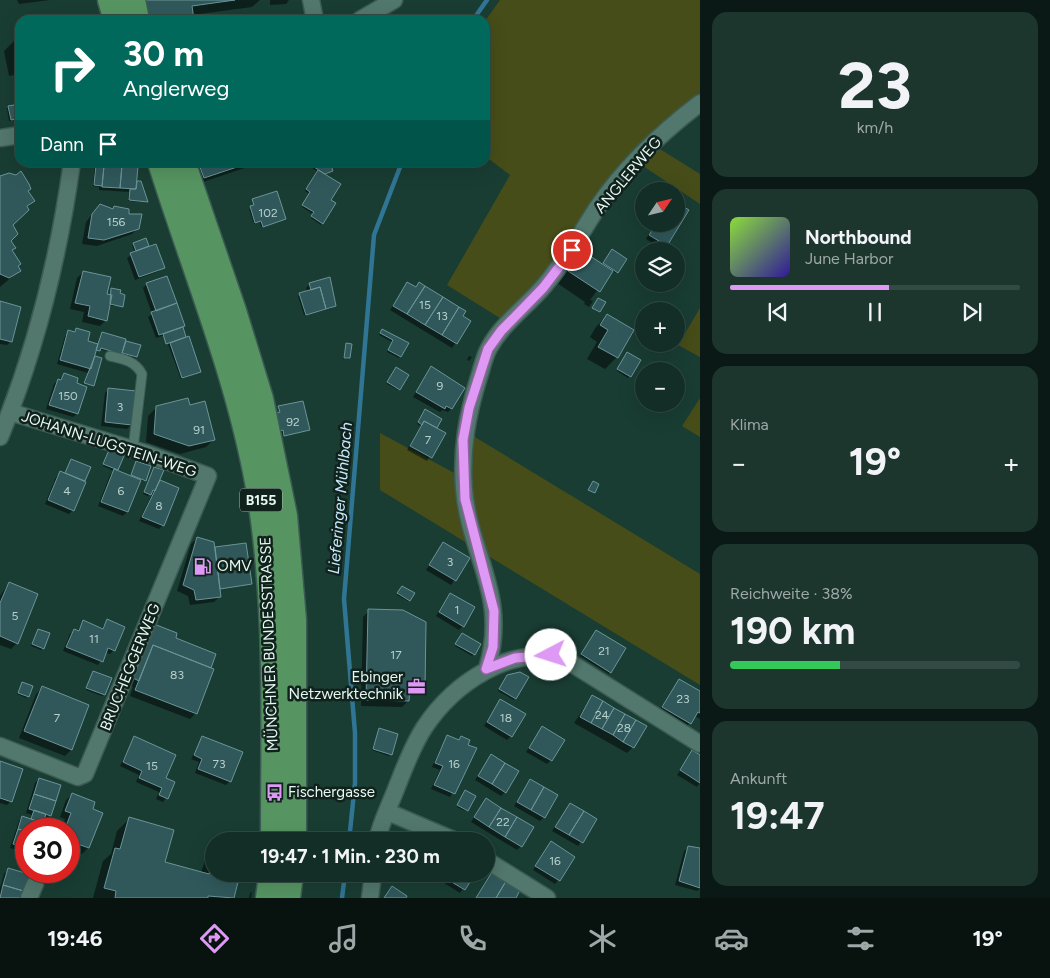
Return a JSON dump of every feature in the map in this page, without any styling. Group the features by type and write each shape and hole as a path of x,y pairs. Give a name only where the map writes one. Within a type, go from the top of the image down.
{"main road":[{"path":"111,0 116,15"},
{"path":"132,0 135,15"},
{"name":"MÜNCHNER BUNDESSTRASSE","path":"163,167 235,386 258,486 268,552 271,614 274,832"},
{"name":"MÜNCHNER BUNDESSTRASSE","path":"184,167 255,382 275,463 284,516 293,620 293,832"},
{"path":"269,898 271,882"},
{"path":"287,898 289,882"}],"street":[{"path":"311,0 314,15"},
{"path":"368,15 394,0"},
{"name":"ANGLERWEG","path":"486,669 493,647 494,611 465,499 463,440 469,408 488,349 501,331 543,288 566,258 598,207 630,168 669,127 700,103"},
{"path":"0,138 15,136"},
{"path":"0,437 33,342 52,269 71,167"},
{"name":"JOHANN-LUGSTEIN-WEG","path":"10,412 133,450 208,476"},
{"name":"BRUCHEGGERWEG","path":"0,746 78,777 85,774 208,476"},
{"path":"380,832 408,760 422,730 444,704 486,669 515,658 551,655 566,660 700,744"},
{"path":"388,812 435,832"},
{"path":"495,866 548,898"},
{"path":"370,898 372,882"}],"lane":[{"path":"110,356 130,361 142,374 133,450"}],"green space":[{"path":"500,0 700,0 700,98 647,141 700,174 700,204 685,194 685,182 667,182 640,164 532,293 503,320 447,285 510,175 490,160 490,15"},
{"path":"700,308 700,357 685,349 685,333"},
{"path":"700,398 700,437 682,426"},
{"path":"380,433 458,475 470,434 700,574 700,685 380,490"}],"building":[{"path":"136,0 235,0 192,6 193,15 138,15"},
{"path":"15,105 15,119 11,120 8,106"},
{"path":"96,167 104,167 102,186 94,185"},
{"path":"104,167 122,167 120,188 102,187"},
{"path":"122,167 138,167 136,189 120,188"},
{"path":"200,167 237,167 204,178"},
{"path":"314,167 332,167 333,171 325,174"},
{"path":"318,170 341,184 331,200 336,203 323,224 311,216 314,212 302,205 310,192 306,189"},
{"path":"21,171 31,189 28,191 35,201 27,206 29,210 13,225 18,234 11,241 16,248 12,250 21,264 18,266 21,271 9,278 0,274 0,176 9,173 16,175"},
{"path":"137,181 141,181 148,202 129,200 130,189 136,189"},
{"path":"277,191 286,219 263,227 261,221 255,223 250,206 254,205 252,199"},
{"path":"100,204 113,209 114,206 129,209 129,214 142,214 139,229 104,240 88,238 92,214"},
{"path":"685,208 689,210 685,217"},
{"path":"651,232 676,232 669,242 660,242 649,235"},
{"path":"146,238 149,246 136,251 133,243"},
{"path":"156,244 165,268 139,277 130,253"},
{"path":"612,249 627,259 618,273 603,263"},
{"path":"581,250 613,271 600,292 568,271"},
{"path":"83,271 111,277 107,294 112,295 107,321 88,316 90,306 75,303"},
{"path":"167,276 177,303 156,311 146,283"},
{"path":"330,277 336,306 326,309 320,287 311,290 309,283"},
{"path":"407,282 416,287 419,282 425,286 407,314 393,306"},
{"path":"425,286 443,297 425,325 407,314"},
{"path":"320,287 326,309 306,315 299,293"},
{"path":"111,288 121,290 120,293 125,295 123,307 110,304"},
{"path":"443,297 459,307 442,335 425,325"},
{"path":"598,298 606,302 600,312 592,308"},
{"path":"0,301 21,307 12,342 0,339"},
{"path":"177,303 185,326 159,335 151,312"},
{"path":"459,307 466,311 463,316 471,321 457,344 442,335"},
{"path":"607,314 634,330 618,358 598,347 608,330 600,325"},
{"path":"183,327 186,337 166,344 163,334"},
{"path":"76,328 90,332 88,341 98,344 91,369 60,360 68,330 75,332"},
{"path":"382,329 409,343 401,357 388,350 393,340 380,333"},
{"path":"102,332 126,339 121,357 113,355 114,352 101,348 100,351 96,350"},
{"path":"189,336 201,372 182,378 170,343"},
{"path":"126,341 141,345 137,357 122,353"},
{"path":"346,343 352,344 350,358 344,358"},
{"path":"627,352 641,360 640,362 635,362 635,370 631,377 617,369"},
{"path":"95,356 102,358 94,386 84,383"},
{"path":"431,366 465,388 452,409 446,406 445,409 416,392"},
{"path":"396,367 409,375 400,390 387,382"},
{"path":"64,373 78,378 77,383 87,387 78,414 49,405 58,379 61,380"},
{"path":"108,388 136,391 132,425 105,422"},
{"path":"188,398 190,405 205,401 215,440 189,446 154,434 156,406"},
{"path":"303,401 310,430 284,436 283,430 280,431 276,413 280,412 278,406"},
{"path":"425,409 442,419 437,428 424,421 422,425 418,422"},
{"path":"424,421 446,433 432,458 410,446"},
{"path":"109,450 124,456 118,470 103,464"},
{"path":"71,459 91,467 85,481 65,473"},
{"path":"136,461 151,466 146,481 131,475"},
{"path":"154,467 164,470 155,491 153,490 151,495 144,492"},
{"path":"114,469 141,480 128,512 101,502"},
{"path":"60,471 86,482 74,511 48,500"},
{"path":"160,480 179,488 164,526 142,517"},
{"path":"593,481 599,484 595,493 588,490"},
{"name":"OMV","path":"197,537 214,542 221,597 196,600 194,590 183,585"},
{"path":"443,542 470,558 456,581 429,565"},
{"path":"246,543 252,584 220,589 215,547"},
{"path":"9,582 38,594 18,644 0,636 0,603"},
{"path":"402,586 415,593 410,601 397,593"},
{"path":"450,593 475,607 464,627 439,612"},
{"path":"368,609 403,610 426,622 425,689 410,688 409,701 366,700"},
{"path":"107,619 125,627 115,651 108,648 103,662 66,647 74,629 79,631 83,620 103,629"},
{"path":"154,624 177,633 176,638 216,654 211,668 153,645 139,681 133,678"},
{"path":"38,629 50,633 44,649 32,644"},
{"path":"596,630 626,648 611,673 581,654"},
{"path":"462,633 481,644 475,655 455,644"},
{"path":"153,645 214,669 197,714 135,690"},
{"path":"93,671 112,678 105,695 86,688"},
{"path":"520,672 529,677 516,699 499,689 507,675"},
{"path":"679,679 700,691 700,713 698,712 691,724 662,707"},
{"path":"22,682 33,686 29,697 18,693"},
{"path":"42,686 89,705 72,750 24,731"},
{"path":"592,695 603,701 591,723 580,717"},
{"path":"500,699 526,714 512,737 487,722"},
{"path":"603,701 614,708 602,729 591,723"},
{"path":"614,708 625,714 613,735 602,729"},
{"path":"625,714 636,720 623,742 613,735"},
{"path":"636,720 647,726 634,748 623,742"},
{"path":"542,726 565,740 552,761 529,748"},
{"path":"379,728 398,734 392,755 373,749"},
{"path":"447,735 459,740 461,736 470,740 468,745 477,748 455,794 434,785 443,766 435,763"},
{"path":"134,736 176,755 166,778 175,782 168,799 159,795 162,788 139,778 142,771 123,762"},
{"path":"202,736 243,752 231,782 198,769 202,759 194,755"},
{"path":"692,750 700,755 700,783 680,770"},
{"path":"491,754 505,763 492,784 478,776"},
{"path":"0,761 23,769 12,802 0,798"},
{"path":"505,763 519,771 506,793 492,784"},
{"path":"39,778 61,785 56,801 34,794"},
{"path":"530,779 544,787 531,810 517,802"},
{"path":"544,787 558,795 545,818 531,810"},
{"path":"465,790 476,796 468,811 457,805"},
{"path":"72,793 95,802 93,809 103,813 89,848 80,845 80,818 69,818 71,813 65,811"},
{"path":"34,794 56,801 51,816 29,809"},
{"path":"486,798 501,808 489,827 474,817"},
{"path":"570,803 584,811 569,835 555,827"},
{"path":"501,808 517,817 505,837 489,827"},
{"path":"34,810 46,814 45,818 31,818"},
{"path":"584,811 597,819 583,843 569,835"},
{"path":"129,817 174,830 165,862 205,873 205,882 238,882 234,898 208,896 208,898 115,898 116,891 104,888 115,848 120,849"},
{"path":"517,817 534,827 522,847 505,837"},
{"path":"551,841 575,857 560,881 535,866"},
{"path":"688,846 700,848 700,888 679,881"},
{"path":"8,868 15,870 15,883 30,883 27,892 3,885"},
{"path":"495,874 506,881 496,898 476,898 486,882 495,882"},
{"path":"506,881 520,890 516,898 496,898"},
{"path":"452,882 470,882 465,890"},
{"path":"3,885 27,892 25,898 0,898"},
{"path":"392,886 407,896 406,898 384,898"}],"waterway":[{"name":"Lieferinger Mühlbach","path":"476,15 487,0"},
{"name":"Lieferinger Mühlbach","path":"350,832 355,783 355,733 344,599 374,235 400,167"},
{"name":"Lieferinger Mühlbach","path":"342,898 344,882"}],"place":[{"name":"OMV","path":"203,566"},
{"name":"Ebinger Netzwerktechnik","path":"417,686"},
{"name":"Fischergasse","path":"274,792"}],"route":[{"path":"551,655 515,658 486,669 493,647 494,611 465,499 463,440 469,408 488,349 501,331 543,288 572,250"}]}
